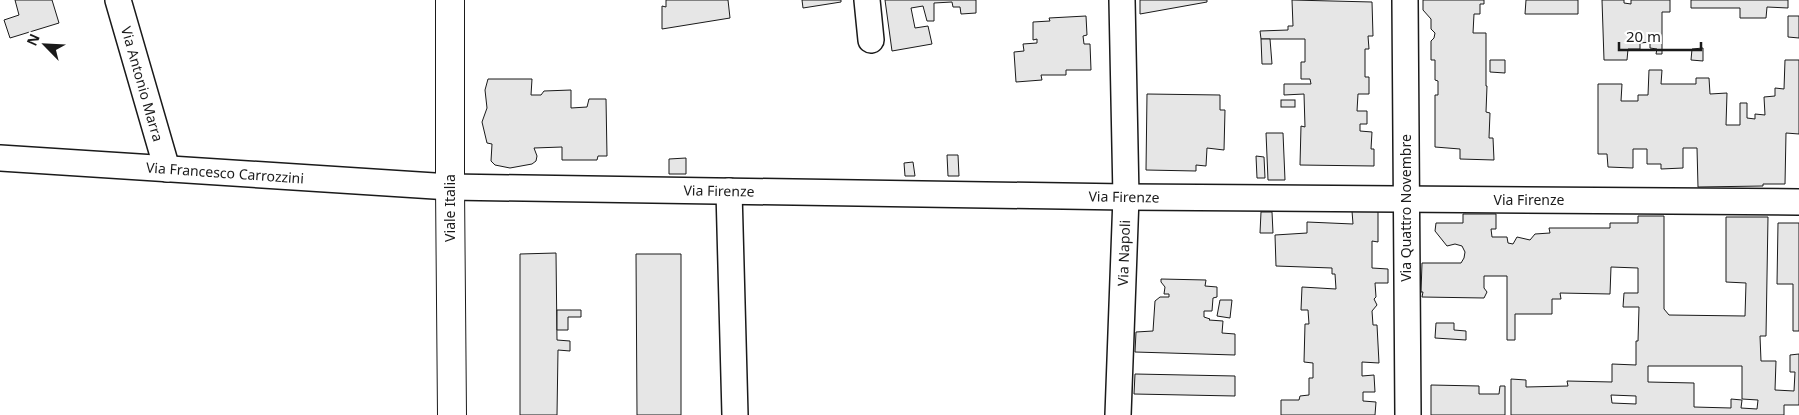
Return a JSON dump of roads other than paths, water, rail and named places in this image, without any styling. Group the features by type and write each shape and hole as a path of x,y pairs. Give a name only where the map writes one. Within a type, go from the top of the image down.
{"street":[{"name":"Via Antonio Marra","path":"118,0 167,169"},
{"name":"Viale Italia","path":"450,0 452,415"},
{"path":"867,0 871,40"},
{"name":"Via Napoli","path":"1118,415 1126,197 1122,0"},
{"name":"Via Quattro Novembre","path":"1405,0 1408,415"},
{"name":"Via Francesco Carrozzini","path":"0,158 450,187"},
{"name":"Via Firenze","path":"450,187 1126,197 1799,202"},
{"path":"729,191 735,415"}]}
